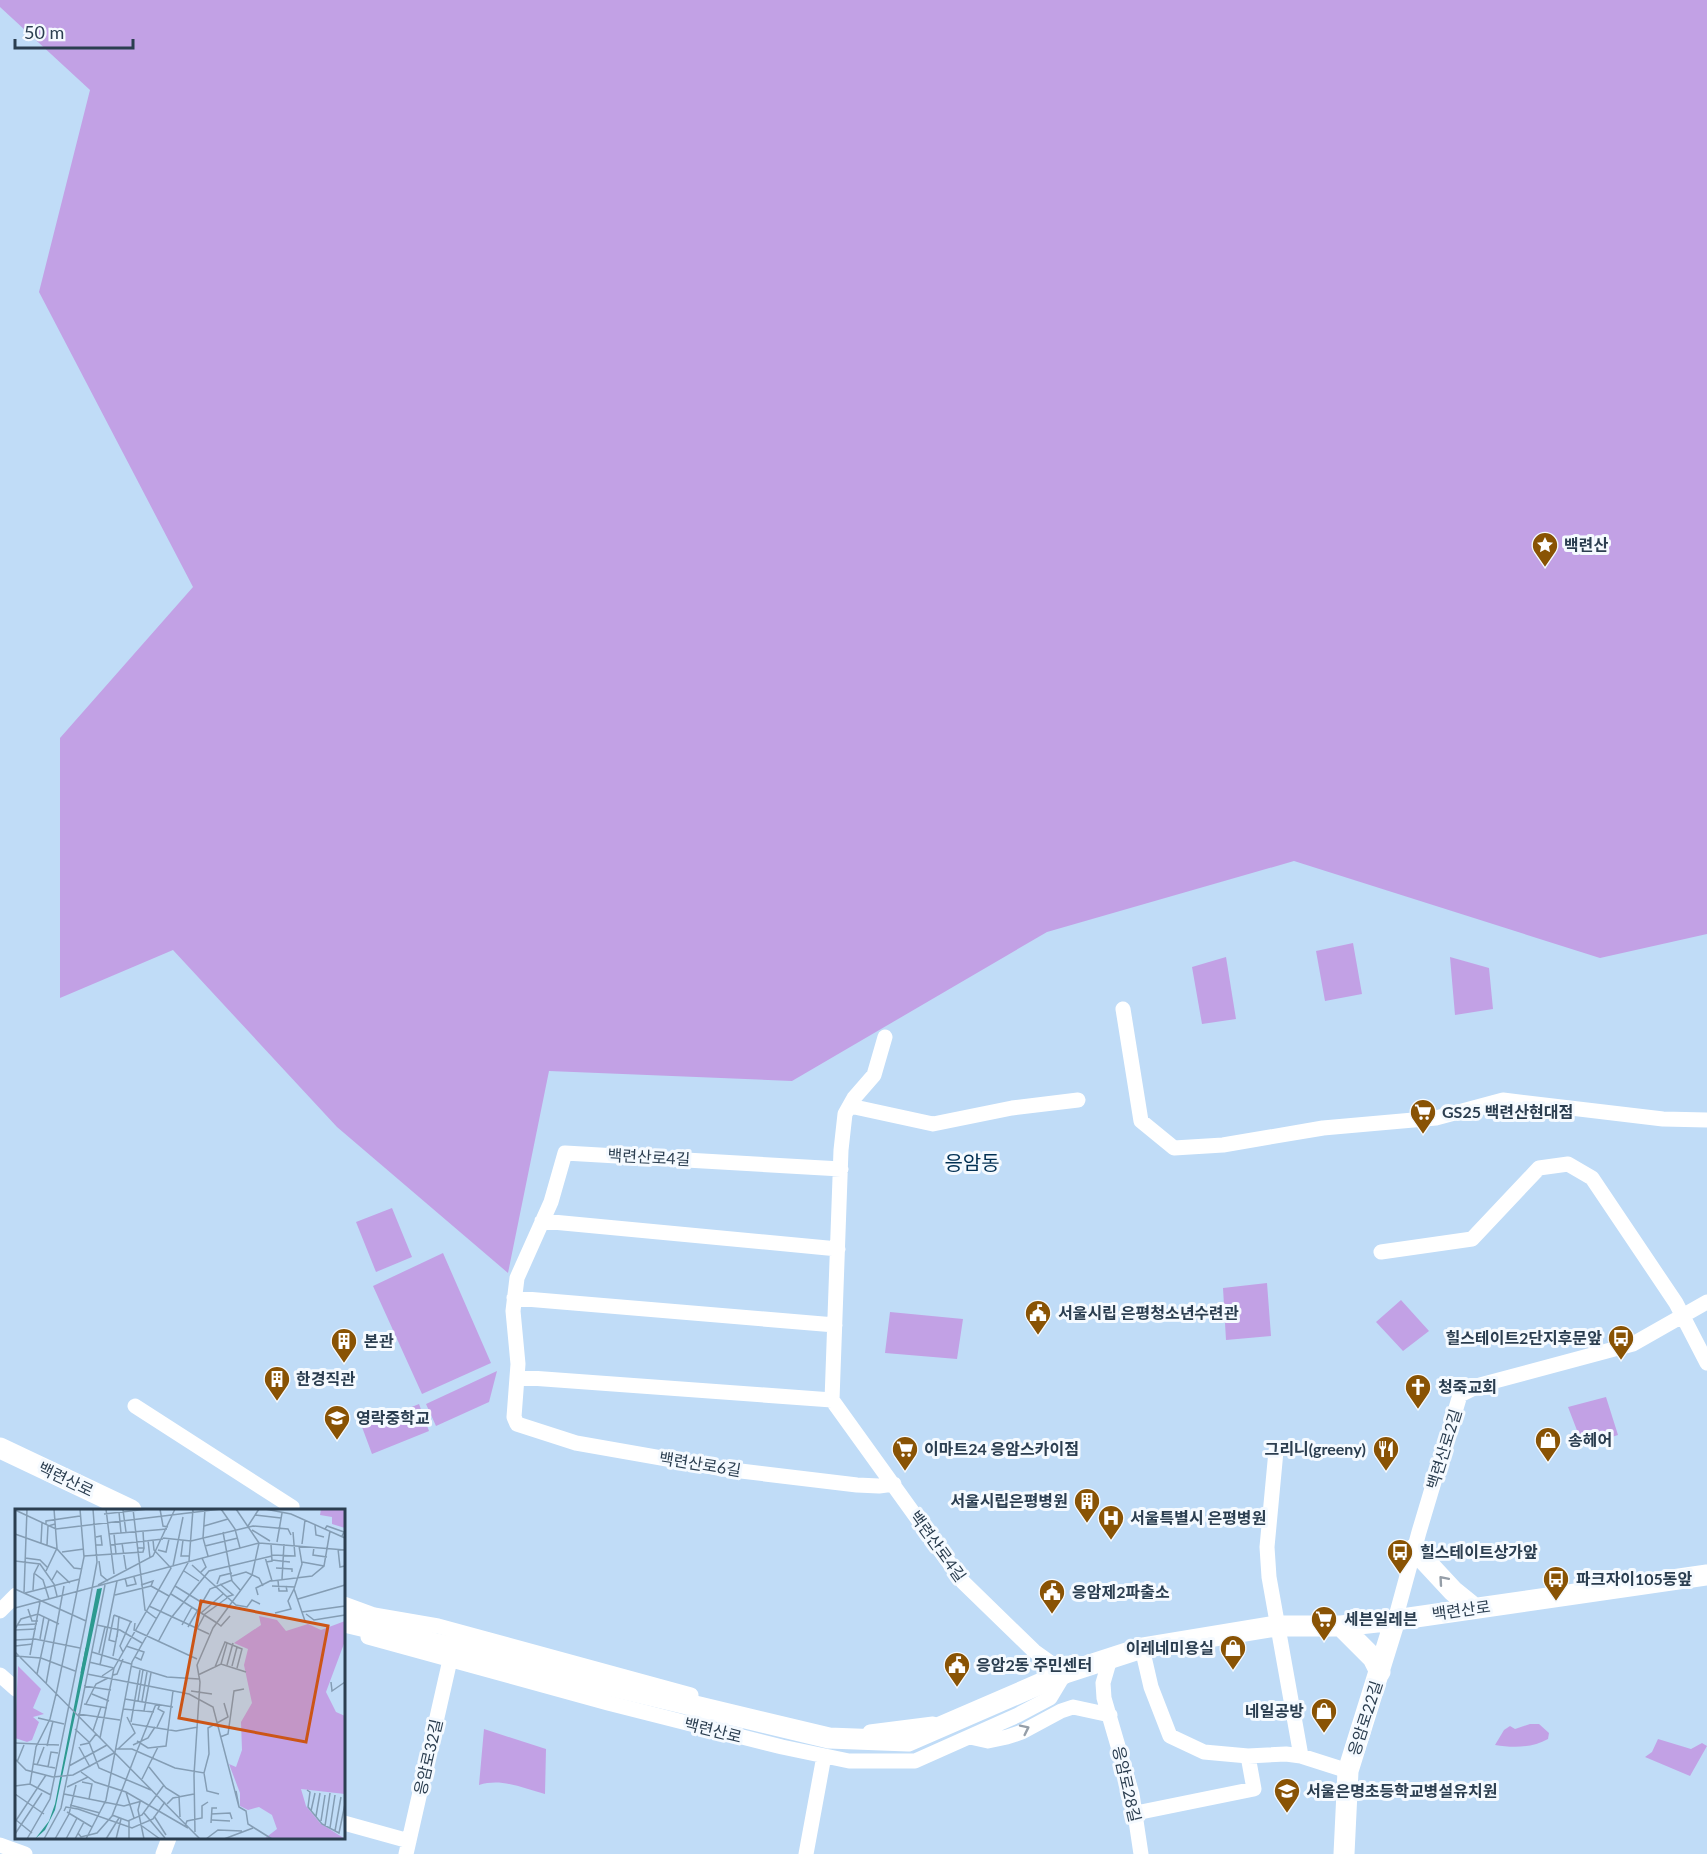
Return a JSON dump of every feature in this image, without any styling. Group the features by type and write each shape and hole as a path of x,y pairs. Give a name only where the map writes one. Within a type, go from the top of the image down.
{"main road":[{"name":"백련산로","path":"0,1448 129,1509"},
{"path":"1414,1549 1453,1591 1474,1608"},
{"name":"백련산로","path":"345,1620 349,1623 830,1738 908,1741 1065,1673 1142,1648 1276,1626 1341,1626 1395,1620 1707,1575"},
{"name":"응암로22길","path":"1344,1854 1348,1771 1395,1620"},
{"path":"1341,1626 1373,1658 1380,1672"}],"street":[{"path":"1123,1009 1141,1121 1174,1148 1222,1145 1323,1128 1436,1118 1503,1100 1663,1119 1707,1120"},
{"path":"517,1377 832,1400 845,1114 874,1075 881,1044 885,1037"},
{"path":"850,1106 933,1124 1012,1108 1078,1101"},
{"name":"백련산로4길","path":"514,1417 518,1364 513,1311 517,1278 551,1202 565,1153 841,1169"},
{"path":"1381,1252 1472,1239 1539,1168 1568,1164 1592,1178 1683,1316 1707,1363"},
{"path":"542,1221 838,1249"},
{"path":"514,1298 835,1325"},
{"name":"백련산로2길","path":"1395,1620 1460,1395 1480,1385 1633,1344 1707,1302"},
{"name":"백련산로4길","path":"832,1400 963,1582 1034,1651 1065,1673"},
{"path":"135,1406 292,1507 291,1509"},
{"name":"백련산로6길","path":"514,1417 517,1425 576,1443 678,1461 724,1469 857,1485 894,1484"},
{"path":"1276,1452 1268,1547 1269,1577 1301,1756"},
{"name":"백련산로","path":"345,1604 374,1615 438,1626 612,1672 725,1705 826,1728 871,1732 927,1725 964,1716"},
{"name":"백련산로","path":"345,1630 608,1703 849,1761 915,1761 1018,1715 1050,1698 1065,1673"},
{"path":"1142,1648 1151,1687 1170,1736 1204,1752 1248,1756 1286,1754 1301,1756 1348,1771"},
{"name":"응암로28길","path":"1110,1659 1103,1683 1104,1698 1136,1813 1141,1854"},
{"name":"응암로32길","path":"407,1847 450,1660"},
{"path":"0,1675 15,1688"},
{"path":"969,1737 988,1741 1007,1737 1073,1707 1110,1715"},
{"path":"806,1854 824,1756"},
{"path":"1136,1813 1254,1790 1248,1756"},
{"path":"345,1823 407,1847"},
{"path":"164,1854 169,1839"},
{"path":"0,1845 22,1854"}],"shaded area":[{"path":"0,0 1707,0 1707,934 1600,958 1294,861 1047,932 792,1081 549,1071 508,1273 337,1127 173,950 60,998 60,738 193,587 39,292 90,90 0,7"},
{"path":"1353,943 1362,994 1325,1001 1316,951"},
{"path":"1226,957 1236,1019 1202,1024 1192,967"},
{"path":"1450,957 1489,968 1493,1009 1455,1015"},
{"path":"392,1208 412,1257 376,1272 356,1222"},
{"path":"443,1253 491,1363 422,1394 373,1286"},
{"path":"1267,1283 1271,1336 1226,1340 1223,1288"},
{"path":"1401,1300 1429,1331 1403,1351 1376,1322"},
{"path":"890,1312 963,1319 957,1359 885,1353"},
{"path":"497,1371 489,1402 436,1426 426,1404"},
{"path":"1606,1397 1618,1435 1583,1446 1568,1407"},
{"path":"419,1404 429,1431 372,1454 362,1427"},
{"path":"1530,1724 1539,1724 1549,1733 1548,1739 1522,1746 1495,1745 1504,1730 1510,1726 1515,1729"},
{"path":"484,1729 546,1749 545,1794 504,1783 479,1785"},
{"path":"1658,1739 1691,1749 1702,1743 1707,1746 1690,1776 1645,1757 1652,1752"}],"place":[{"name":"백련산","path":"1545,568"},
{"name":"GS25 백련산현대점","path":"1423,1135"},
{"name":"서울시립 은평청소년수련관","path":"1038,1336"},
{"name":"힐스테이트2단지후문앞","path":"1621,1361"},
{"name":"본관","path":"344,1364"},
{"name":"한경직관","path":"277,1402"},
{"name":"청죽교회","path":"1418,1410"},
{"name":"영락중학교","path":"337,1441"},
{"name":"송헤어","path":"1548,1463"},
{"name":"이마트24 응암스카이점","path":"905,1472"},
{"name":"그리니(greeny)","path":"1386,1472"},
{"name":"서울시립은평병원","path":"1087,1524"},
{"name":"서울특별시 은평병원","path":"1111,1541"},
{"name":"힐스테이트상가앞","path":"1400,1575"},
{"name":"파크자이105동앞","path":"1556,1602"},
{"name":"응암제2파출소","path":"1052,1615"},
{"name":"세븐일레븐","path":"1324,1642"},
{"name":"이레네미용실","path":"1233,1671"},
{"name":"응암2동 주민센터","path":"957,1688"},
{"name":"네일공방","path":"1324,1734"},
{"name":"서울은명초등학교병설유치원","path":"1287,1814"}],"district":[{"name":"응암동","path":"972,1163"}]}
